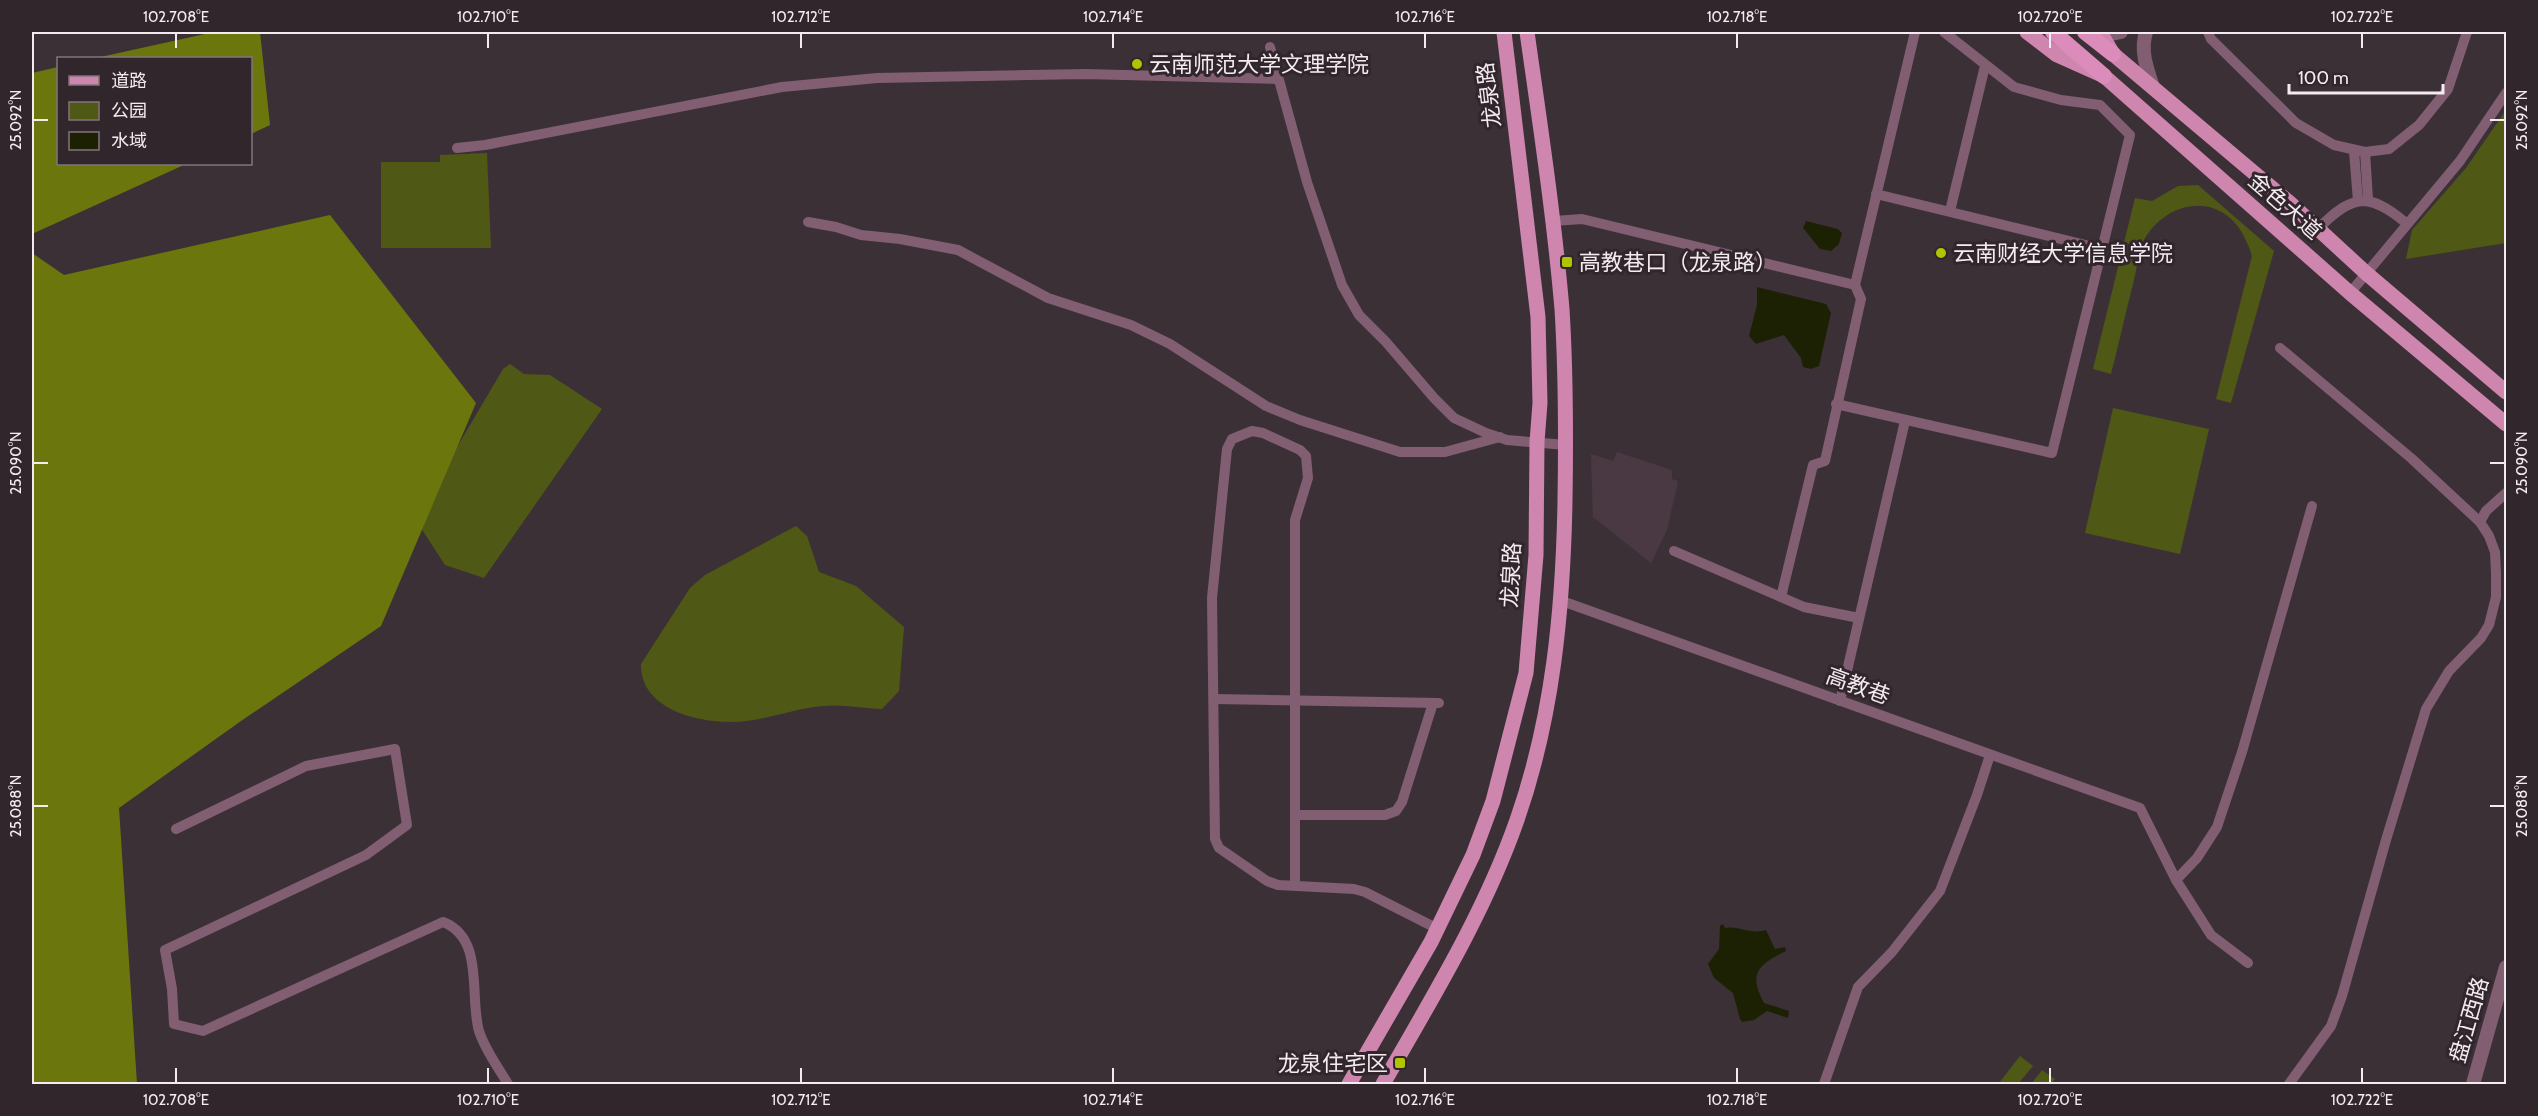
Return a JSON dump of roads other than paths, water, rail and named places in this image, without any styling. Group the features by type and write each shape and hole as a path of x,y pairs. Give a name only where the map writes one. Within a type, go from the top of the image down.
{"highway":[{"path":"2053,32 2104,76"},
{"path":"2094,32 2113,54"}],"main road":[{"name":"龙泉路","path":"1349,1084 1438,929 1473,855 1493,801 1526,673 1536,555 1537,442 1540,403 1538,317 1504,32"},
{"name":"龙泉路","path":"1383,1084 1464,942 1496,873 1517,819 1536,754 1552,679 1562,601 1566,445 1562,312 1554,222 1527,32"},
{"name":"金色大道","path":"2027,32 2057,55 2104,76 2349,293 2506,424"},
{"name":"金色大道","path":"2113,54 2506,392"}],"street":[{"path":"1781,597 1813,465 1825,461 1861,299 1855,285 1915,32"},
{"path":"1836,404 2052,453 2130,135 2100,105 2061,100 2014,87 1944,32"},
{"path":"2094,32 2121,32"},
{"path":"2146,32 2143,50 2153,87"},
{"path":"2209,32 2211,39 2296,123 2334,145 2360,152 2390,149 2419,125 2448,89 2467,32"},
{"path":"1270,47 1307,182 1342,285 1359,315 1454,418 1500,437 1566,445"},
{"path":"1950,211 1985,66"},
{"path":"457,148 485,145 782,87 877,78 1085,74 1278,79"},
{"path":"2349,293 2460,161 2506,93"},
{"path":"2360,152 2363,200"},
{"path":"1876,194 2102,249"},
{"path":"2318,229 2332,214 2363,200 2389,208 2406,223"},
{"path":"1554,222 1582,219 1855,285"},
{"path":"808,222 837,227 861,235 900,239 958,250 1048,298 1131,325 1170,344 1266,406 1300,420 1400,452 1444,452 1500,437"},
{"path":"2280,348 2411,458 2480,522 2495,552 2496,597 2489,625 2481,639 2450,671 2426,709 2331,1026 2289,1084"},
{"path":"1840,701 1905,421"},
{"path":"1295,886 1295,520 1309,468 1306,456 1300,450 1263,433 1252,431 1232,439 1227,449 1212,598 1215,831 1219,848 1267,881 1278,885 1295,886 1354,889 1365,892 1438,929"},
{"path":"2480,522 2486,511 2506,493"},
{"path":"2248,963 2211,935 2176,880 2197,858 2217,827 2242,752 2312,506"},
{"path":"1674,550 1804,607 1859,618"},
{"name":"高教巷","path":"1562,601 2140,808 2176,880"},
{"path":"1215,699 1436,703 1402,802 1396,811 1379,815 1295,815"},
{"path":"176,829 306,766 395,749 407,825 366,855 165,950 172,989 174,1024 203,1031 443,922 461,933 473,971 479,1030 508,1084"},
{"path":"1824,1084 1858,987 1906,935 1940,891 1990,755"},
{"name":"盘江西路","path":"2473,1084 2506,968"}],"water":[{"path":"1806,221 1838,229 1842,233 1839,244 1831,251 1820,249 1803,228"},
{"path":"1757,287 1826,304 1831,313 1819,366 1811,369 1803,367 1801,358 1784,335 1756,344 1749,336 1757,305"},
{"path":"1723,924 1725,928 1766,930 1775,949 1785,947 1786,951 1768,961 1759,971 1757,984 1764,1003 1789,1011 1788,1018 1767,1011 1754,1020 1742,1022 1733,993 1714,978 1708,964 1719,949 1720,926"}],"place":[{"name":"云南师范大学文理学院","path":"1137,64"},
{"name":"云南财经大学信息学院","path":"1941,253"},
{"name":"高教巷口（龙泉路）","path":"1567,262"},
{"name":"龙泉住宅区","path":"1400,1063"}]}
